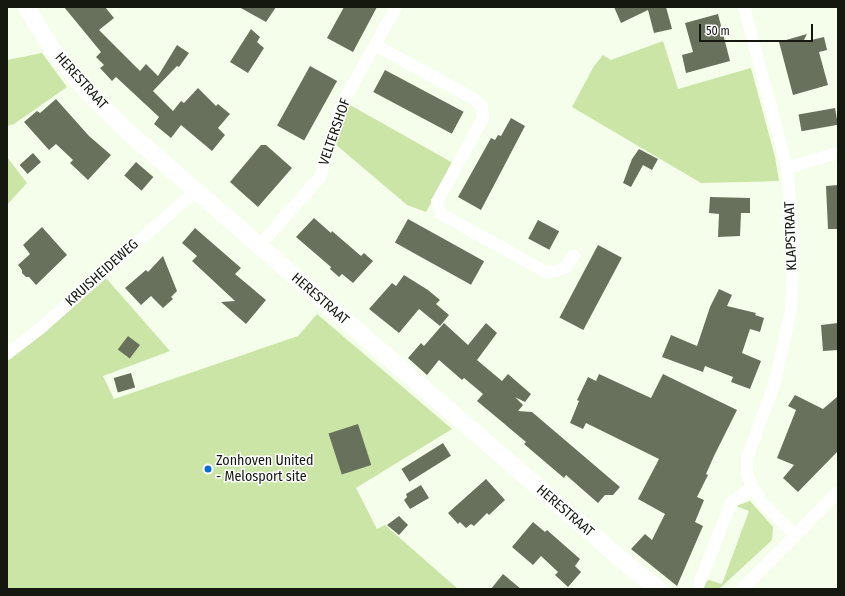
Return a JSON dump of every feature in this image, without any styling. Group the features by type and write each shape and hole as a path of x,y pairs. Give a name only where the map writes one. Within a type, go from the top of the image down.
{"street":[{"name":"HERESTRAAT","path":"26,7 52,49 86,90 127,131 635,572 659,589"},
{"name":"VELTERSHOF","path":"259,246 320,177 339,113 396,7"},
{"name":"KLAPSTRAAT","path":"744,7 787,168 794,246 791,309 775,382 747,458 747,472 752,487 762,502 795,535"},
{"path":"375,45 474,99 482,107 483,118 437,202 441,214 546,272 556,271 566,267 574,255"},
{"path":"787,168 838,153"},
{"name":"KRUISHEIDEWEG","path":"7,354 42,327 195,191"},
{"path":"699,584 731,503 752,487"},
{"path":"742,589 838,492"},
{"name":"HERESTRAAT","path":"635,572 646,589"}],"green space":[{"path":"663,41 678,89 751,68 775,157 779,181 701,183 572,107 594,66 603,55 611,60"},
{"path":"42,53 67,87 14,124 7,126 7,60"},
{"path":"350,105 453,163 426,212 407,205 334,143 340,119"},
{"path":"7,157 27,183 7,205"},
{"name":"Zonhoven United - Melosport site","path":"106,278 170,351 103,376 114,399 298,336 317,314 452,429 356,488 377,529 385,525 458,589 7,589 7,359"},
{"path":"750,501 773,527 772,540 719,589 699,589 701,584 709,580 722,584 749,511 736,506"}],"building":[{"path":"64,7 105,7 114,18 99,30 140,71 146,64 158,76 177,45 189,53 179,67 177,66 153,91 173,111 181,101 184,103 198,88 216,106 218,104 230,114 218,128 225,135 212,151 181,125 171,138 154,124 159,117 116,77 112,81 100,68 104,65 96,57 101,52"},
{"path":"239,7 276,7 266,22"},
{"path":"344,7 377,7 353,52 327,38"},
{"path":"614,7 666,7 672,29 654,33 648,10 621,23"},
{"path":"718,14 730,61 686,73 682,55 693,52 685,23"},
{"path":"251,29 260,37 257,42 264,48 248,73 230,62"},
{"path":"807,34 803,42 824,37 827,50 819,52 828,85 793,95 779,42"},
{"path":"310,66 337,81 304,141 277,125"},
{"path":"385,70 464,112 452,134 373,92"},
{"path":"56,99 89,136 111,155 88,180 70,163 73,160 56,144 49,150 24,122 37,111 40,113"},
{"path":"835,108 838,125 802,131 799,114"},
{"path":"511,118 525,126 481,210 458,197 491,138 495,140 498,135 501,136"},
{"path":"261,145 266,145 292,168 258,207 230,182"},
{"path":"639,149 658,159 652,170 643,165 631,187 623,183 632,159"},
{"path":"33,153 41,162 28,174 20,165"},
{"path":"136,162 153,177 142,191 124,176"},
{"path":"838,185 838,229 828,229 826,186"},
{"path":"710,197 750,198 750,213 741,213 740,236 718,237 719,214 709,213"},
{"path":"314,218 331,233 332,231 361,256 364,253 373,261 353,283 342,274 339,277 330,269 331,267 296,237"},
{"path":"408,219 484,261 471,285 395,243"},
{"path":"538,220 559,231 549,250 528,239"},
{"path":"42,227 67,255 36,285 29,277 26,277 22,273 22,270 18,265 30,254 23,245"},
{"path":"195,228 241,268 235,274 266,300 246,324 221,302 235,301 192,261 197,256 182,243"},
{"path":"598,245 622,258 583,330 560,317"},
{"path":"163,256 177,291 171,297 173,299 163,308 151,296 141,305 125,288 146,270 148,272"},
{"path":"404,275 428,290 440,300 436,304 449,315 440,326 419,309 399,333 369,309 392,283 396,286"},
{"path":"719,289 732,295 727,306 756,313 755,315 764,318 760,332 750,329 742,353 761,361 750,389 731,382 733,377 705,366 703,372 662,357 671,335 697,346 710,307"},
{"path":"444,323 468,345 486,323 497,333 477,360 502,381 508,374 531,394 525,402 515,397 523,405 518,411 532,412 620,487 613,495 605,495 598,503 566,475 564,478 524,444 526,442 477,401 483,394 464,378 462,380 439,360 427,375 408,358 421,343 424,346"},
{"path":"838,323 838,350 823,351 821,325"},
{"path":"128,336 140,345 130,359 118,350"},
{"path":"131,373 135,387 118,392 114,378"},
{"path":"599,374 651,398 663,374 737,410 714,456 706,474 708,475 697,497 704,500 695,522 703,526 677,586 631,549 645,534 652,540 665,514 638,499 659,459 586,423 583,429 570,423 579,401 577,400 588,377 596,381"},
{"path":"795,395 823,409 838,396 838,451 798,492 783,478 794,465 777,458 796,410 788,406"},
{"path":"358,424 371,465 342,474 329,434"},
{"path":"443,443 451,456 409,482 401,469"},
{"path":"486,479 505,500 489,515 487,513 474,526 471,524 466,528 460,522 458,524 448,513"},
{"path":"421,485 429,498 410,509 404,500 407,497 406,494"},
{"path":"399,516 408,525 399,535 387,525"},
{"path":"533,522 545,532 547,530 580,559 575,566 581,572 568,587 555,575 558,572 541,556 533,565 512,547"},
{"path":"503,574 521,589 491,589"}],"place":[{"name":"Zonhoven United - Melosport site","path":"208,469"}]}
